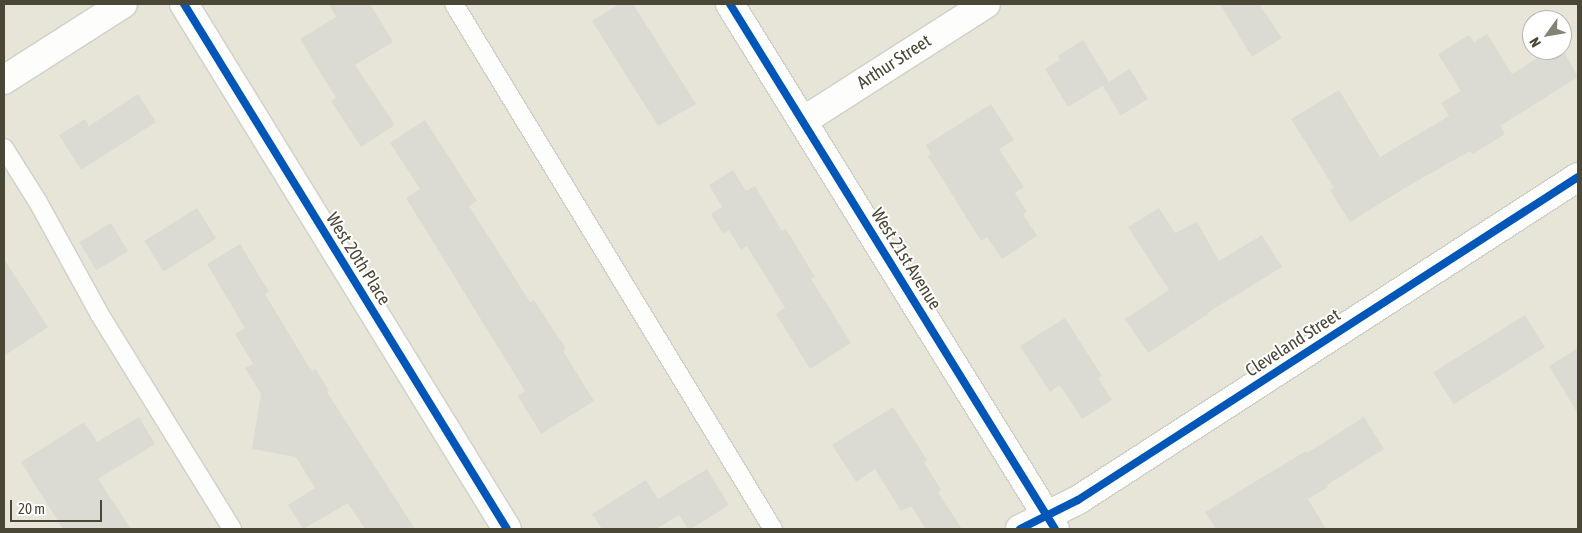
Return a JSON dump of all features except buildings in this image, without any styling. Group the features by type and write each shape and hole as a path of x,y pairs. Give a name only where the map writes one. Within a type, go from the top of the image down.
{"street":[{"path":"4,80 123,4"},
{"name":"West 20th Place","path":"184,4 507,529"},
{"name":"West 21st Avenue","path":"730,4 1051,522"},
{"name":"Arthur Street","path":"803,121 986,4"},
{"name":"Cleveland Street","path":"1020,529 1051,522 1078,500 1578,177"}],"lane":[{"path":"454,4 773,529"},
{"path":"4,148 38,202 100,315 232,529"}],"shaded area":[{"path":"4,4 1578,4 1578,529 4,529"}],"cycle path":[{"path":"184,4 507,529"},
{"path":"730,4 1055,529"},
{"path":"1020,529 1078,500 1578,177"}]}
